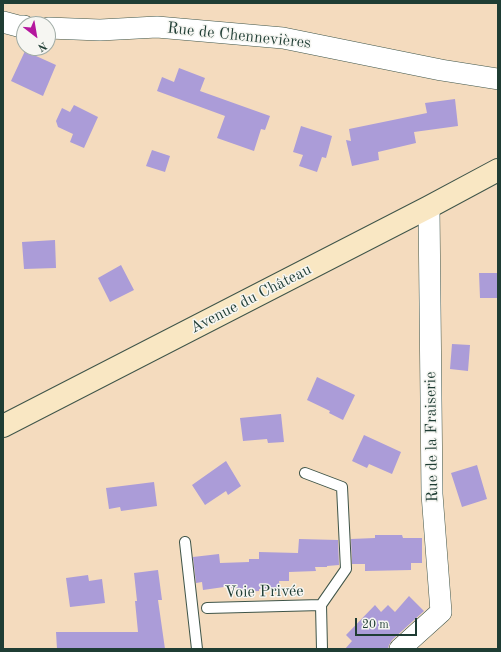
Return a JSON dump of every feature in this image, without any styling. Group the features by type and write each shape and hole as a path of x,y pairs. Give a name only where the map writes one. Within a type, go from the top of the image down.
{"main road":[{"name":"Avenue du Château","path":"3,426 498,170"}],"street":[{"path":"3,22 16,25"},
{"name":"Rue de Chennevières","path":"56,28 100,30 156,27 283,38 441,70 498,79"},
{"name":"Rue de la Fraiserie","path":"400,649 441,612 432,494 429,207"}],"lane":[{"name":"Voie Privée","path":"305,473 342,487 346,569 321,605 322,649"},
{"path":"185,542 197,649"},
{"name":"Voie Privée","path":"207,608 321,605"}],"building":[{"path":"23,56 36,56 56,65 43,96 11,81"},
{"path":"179,68 205,78 200,91 270,116 265,130 261,129 254,151 217,138 225,116 157,91 162,77 174,82"},
{"path":"455,99 458,126 414,132 416,143 378,152 379,160 352,166 346,140 351,141 349,129 427,113 425,103"},
{"path":"74,105 98,117 84,148 70,142 73,134 58,127 56,121 62,108 70,112"},
{"path":"301,126 332,136 326,158 322,157 317,172 299,166 303,155 293,152"},
{"path":"152,150 170,156 165,172 146,166"},
{"path":"55,240 56,268 24,269 22,242"},
{"path":"121,265 134,290 110,302 98,278"},
{"path":"479,273 498,273 498,298 480,298"},
{"path":"452,344 470,345 468,371 450,369"},
{"path":"317,377 355,395 343,420 329,413 330,411 307,400"},
{"path":"281,414 284,442 268,443 267,439 243,441 240,418"},
{"path":"364,435 401,452 392,474 369,464 367,468 352,461"},
{"path":"226,461 241,486 228,495 226,491 205,505 192,485"},
{"path":"477,465 487,499 462,507 451,473"},
{"path":"154,482 157,506 121,511 120,507 109,509 106,488"},
{"path":"375,535 402,535 403,538 422,538 422,563 411,563 411,570 365,571 365,564 352,564 351,539 375,538"},
{"path":"299,539 338,540 339,565 315,567 316,571 289,572 289,581 279,581 280,588 259,589 259,591 240,592 240,588 231,588 231,586 203,590 202,582 196,583 193,557 219,554 220,563 249,562 249,559 259,559 259,552 298,553"},
{"path":"158,570 162,600 158,600 165,649 57,649 56,632 138,632 134,573"},
{"path":"88,575 89,581 102,579 105,603 70,607 66,578"},
{"path":"409,596 424,611 392,640 388,649 345,649 352,641 346,635 375,605 381,612 388,605 395,612"}]}
